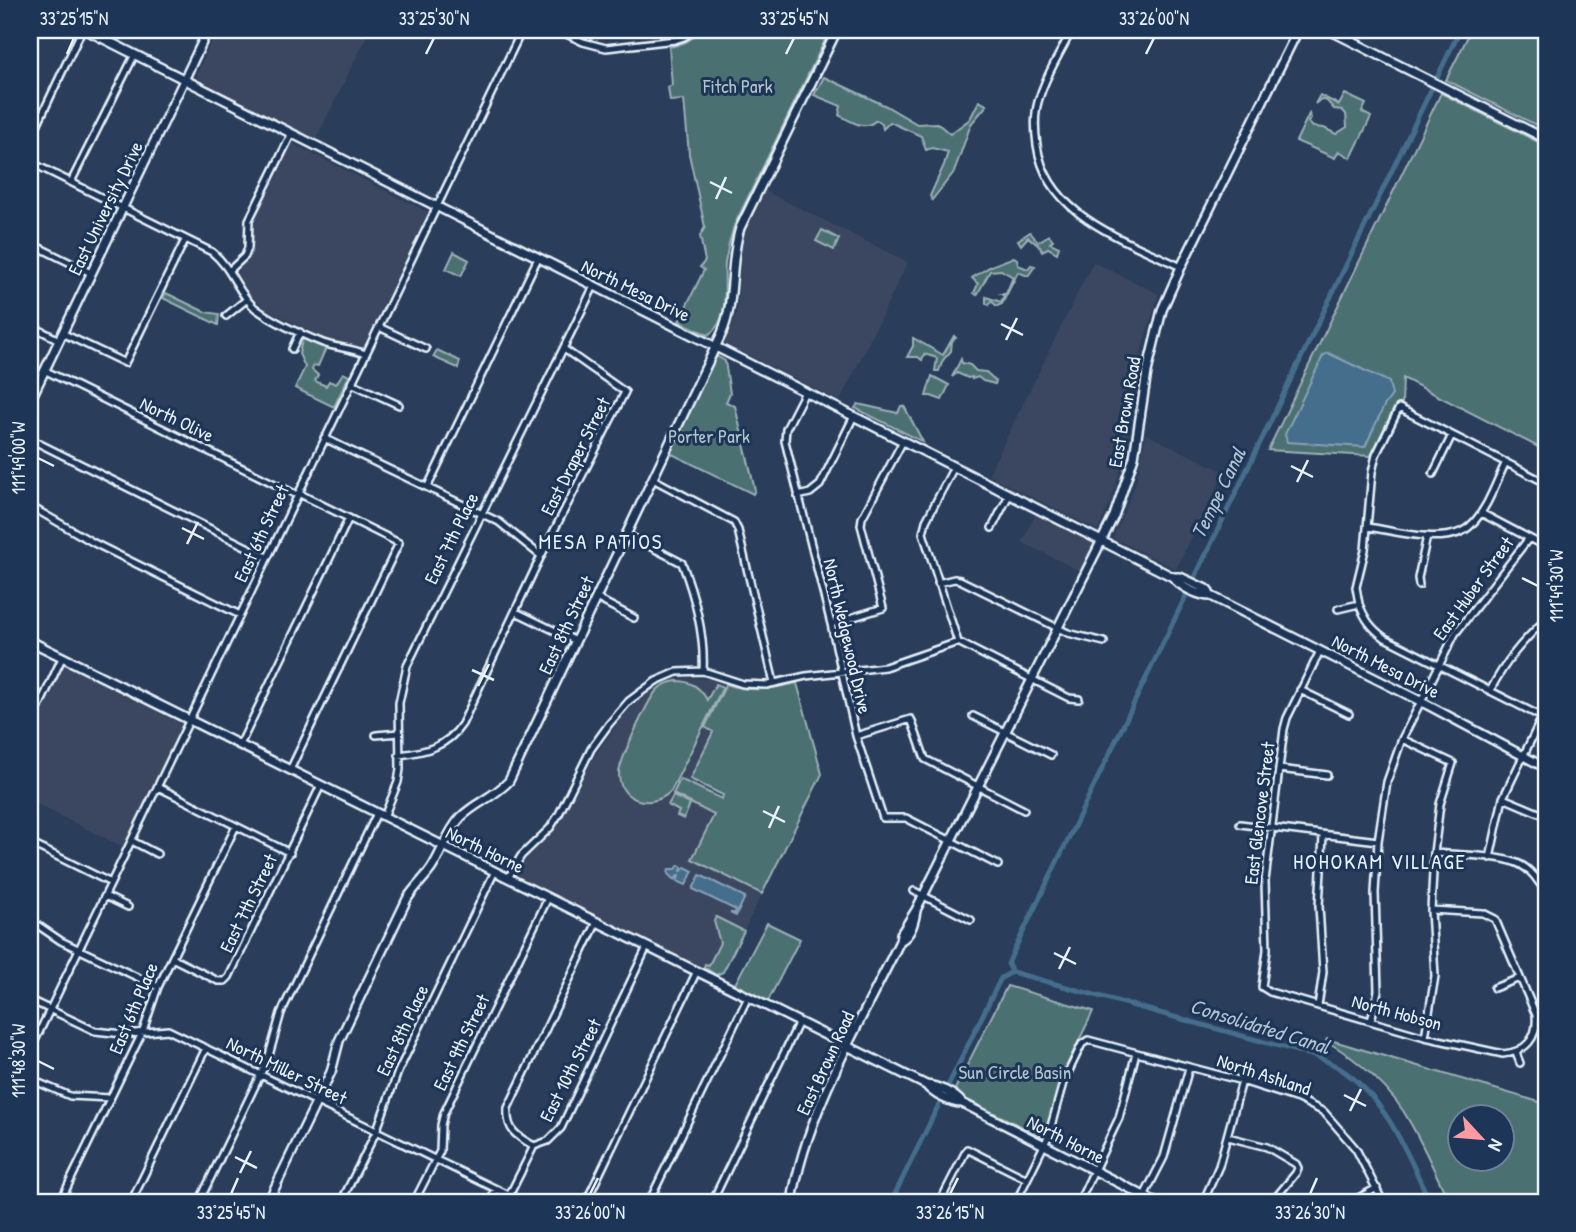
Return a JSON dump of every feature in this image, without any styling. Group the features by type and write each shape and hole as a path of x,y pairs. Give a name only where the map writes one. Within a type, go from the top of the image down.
{"main road":[{"name":"North Mesa Drive","path":"84,30 1173,577 1196,588 1208,590 1210,595 1546,768"},
{"name":"East 8th Street","path":"268,1202 332,1070 339,1041 407,899 430,870 456,823 509,781 716,347 730,312 733,295 733,255 740,228 837,30"},
{"name":"East Brown Road","path":"792,1202 802,1157 815,1119 900,942 901,934 916,910 1006,733 1117,509 1130,470 1156,330 1181,267 1298,30"},
{"path":"1329,30 1546,139"},
{"name":"East University Drive","path":"30,401 206,31"},
{"name":"North Horne","path":"30,641 962,1103 1094,1171 1142,1199 1156,1202"}],"street":[{"path":"30,140 84,30"},
{"name":"East 6th Street","path":"30,1051 523,30"},
{"path":"558,30 583,43 606,48 675,40 695,30"},
{"path":"1072,30 1037,106 1035,121 1041,166 1062,200 1089,221 1181,267"},
{"path":"71,182 135,54"},
{"path":"230,270 245,256 249,220 291,135"},
{"path":"30,162 212,252 230,270 246,300 261,312 325,344 365,354"},
{"path":"30,325 125,363 185,240"},
{"path":"30,243 91,273"},
{"path":"428,486 538,258"},
{"name":"East 7th Place","path":"199,1202 268,1059 281,1013 398,782 399,703 407,666 593,286"},
{"path":"226,316 246,300"},
{"path":"379,327 426,349"},
{"path":"292,349 300,332"},
{"name":"East Draper Street","path":"399,755 431,749 456,733 467,716 541,556 625,392 564,349"},
{"name":"North Olive","path":"44,370 399,543 290,770"},
{"path":"351,383 398,405"},
{"name":"North Wedgewood Drive","path":"805,392 786,429 785,442 856,736 883,818 906,818 951,841"},
{"path":"1544,718 1374,630 1365,619 1356,587 1368,527 1376,455 1399,408 1546,483"},
{"path":"798,496 810,493 820,485 854,416"},
{"path":"1433,474 1452,435"},
{"path":"324,438 481,512 499,522 541,556"},
{"path":"30,439 268,557"},
{"path":"831,624 883,608 861,524 903,441"},
{"path":"1368,527 1427,536 1453,536 1472,525 1481,513 1506,462"},
{"path":"954,467 926,521 923,533 958,642 1069,698 1079,699"},
{"path":"653,479 734,522 774,683"},
{"path":"992,528 1009,495"},
{"path":"30,506 94,543 240,615"},
{"path":"1481,513 1546,547"},
{"path":"240,745 349,518"},
{"path":"626,534 682,564 689,580 705,647 703,671"},
{"path":"1419,585 1418,578 1427,536"},
{"name":"East Huber Street","path":"1371,1021 1378,991 1375,893 1378,841 1387,782 1402,739 1455,634 1529,538"},
{"path":"938,583 960,580 1058,629 1104,642"},
{"path":"596,598 635,618"},
{"path":"1338,609 1359,604"},
{"path":"516,612 576,641"},
{"path":"1490,691 1503,665 1516,648 1546,619"},
{"path":"508,878 521,856 550,828 591,749 609,723 629,701 656,681 677,672 703,671 743,684 774,683 840,671 885,667 958,642"},
{"name":"East Glencove Street","path":"1262,987 1267,950 1265,881 1287,718 1320,651"},
{"path":"30,726 62,658"},
{"path":"1300,690 1349,714"},
{"path":"1490,858 1503,798 1544,718 1546,709"},
{"path":"973,716 1051,755"},
{"path":"856,736 911,719 925,759 1024,810"},
{"path":"376,735 399,733"},
{"path":"1402,739 1452,763 1440,804 1434,853 1431,910 1435,976 1425,1037"},
{"path":"1279,769 1327,775"},
{"name":"East 7th Street","path":"172,958 218,981 227,979 321,785"},
{"path":"158,787 290,853"},
{"path":"1503,798 1546,816"},
{"path":"1240,824 1271,830 1378,841"},
{"name":"East 6th Place","path":"60,1202 143,1031 158,987 236,826"},
{"path":"1318,1006 1323,972 1319,906 1323,835"},
{"path":"132,841 158,854"},
{"path":"951,841 998,865"},
{"path":"30,843 111,883"},
{"path":"1434,853 1517,863 1530,871 1546,895"},
{"name":"East 8th Place","path":"341,1202 376,1132 398,1072 495,872"},
{"path":"914,891 971,920"},
{"path":"105,896 128,907"},
{"name":"East 9th Street","path":"414,1202 440,1151 444,1113 548,898"},
{"path":"1431,910 1483,913 1495,919 1536,1015 1534,1036 1527,1046 1516,1053 1520,1063"},
{"path":"30,920 61,940 158,987"},
{"path":"534,1146 517,1136 508,1125 508,1108 597,922"},
{"name":"East 10th Street","path":"509,1196 534,1146 544,1143 561,1128 647,947"},
{"path":"586,1202 697,971"},
{"path":"1494,988 1520,978"},
{"name":"North Hobson","path":"1262,987 1270,992 1425,1037 1503,1054 1516,1053"},
{"path":"649,1202 748,997"},
{"name":"North Miller Street","path":"30,1000 95,1031 122,1034 168,1030 523,1202"},
{"path":"1536,1015 1545,1012"},
{"path":"712,1202 799,1022"},
{"name":"North Ashland","path":"1044,1145 1055,1118 1063,1083 1082,1044 1088,1040 1242,1081 1298,1099 1324,1112 1356,1149 1383,1202"},
{"path":"131,1202 206,1048"},
{"path":"1079,1202 1119,1118 1136,1053"},
{"path":"1142,1199 1167,1148 1189,1068"},
{"path":"30,1079 70,1096 111,1098"},
{"path":"1203,1202 1219,1166 1242,1081"},
{"path":"500,1128 508,1125"},
{"path":"1228,1137 1267,1147 1285,1156 1298,1168 1272,1202"},
{"path":"544,1143 547,1152"},
{"path":"1016,1202 1044,1145"},
{"path":"940,1202 967,1149 1027,1179"},
{"path":"1351,1202 1377,1188"},
{"path":"490,1202 496,1189"}],"shaded area":[{"path":"217,30 370,30 316,139 198,78 197,73"},
{"path":"293,144 428,212 363,347 326,339 266,309 247,292 237,274 251,253 252,233 258,213"},
{"path":"765,191 908,262 840,401 724,343 737,313 742,245"},
{"path":"1093,262 1159,294 1142,348 1125,455 1111,501 1098,530 988,475"},
{"path":"1328,353 1389,382 1392,395 1365,447 1287,442 1285,434 1323,356"},
{"path":"1146,434 1225,472 1176,569 1113,538 1136,483"},
{"path":"1038,509 1103,541 1086,574 1022,542"},
{"path":"64,665 182,724 123,847 30,801 30,737"},
{"path":"690,678 769,691 797,683 822,774 723,972 716,975 517,875 527,856 560,824 592,760 619,721 640,699 659,685"},
{"path":"679,865 682,867 681,872 685,867 693,871 686,885 677,881 680,874 674,880 668,874 669,869 676,869"},
{"path":"700,875 745,897 736,916 730,913 735,913 736,910 693,889"}],"green space":[{"name":"Fitch Park","path":"700,30 830,30 734,226 725,263 723,312 715,329 708,335 679,321 704,270 700,267 705,261 700,236 705,227 689,154 684,100 670,101 668,87 672,85 669,47 694,37"},
{"path":"1471,30 1546,30 1546,130 1446,80"},
{"path":"824,77 917,124 937,123 950,134 970,119 979,101 987,105 971,124 954,172 932,200 930,196 948,152 932,148 926,150 921,136 890,122 883,129 882,124 876,120 862,125 839,115 841,106 814,95"},
{"path":"1441,93 1546,146 1546,451 1403,378 1402,404 1394,408 1371,456 1268,450"},
{"path":"1345,94 1366,104 1362,112 1371,117 1351,158 1339,151 1335,158 1296,141 1309,114 1311,119 1308,122 1313,127 1324,128 1336,134 1347,127 1346,114 1342,110 1334,109 1321,99 1315,104 1320,95 1339,105"},
{"path":"822,230 839,239 834,250 816,241"},
{"path":"1030,232 1038,242 1049,235 1053,240 1050,243 1059,247 1057,253 1048,248 1042,251 1028,237 1021,245 1018,240"},
{"path":"454,252 469,260 461,276 446,269"},
{"path":"1014,257 1018,265 1028,269 1031,265 1035,266 1028,276 1018,272 1002,304 997,306 991,301 989,305 986,303 986,297 1001,302 1004,296 1001,294 1006,294 1013,277 1001,270 990,271 977,295 974,293 978,284 972,278 991,266"},
{"path":"166,293 205,312 219,314 218,325 163,298"},
{"path":"954,336 956,338 952,341 951,351 943,360 939,371 935,371 937,358 924,354 922,360 918,357 907,357 913,346 913,338 943,355"},
{"path":"306,338 326,348 318,366 314,365 312,370 318,375 315,381 326,386 329,381 336,384 343,373 349,376 334,407 295,388 305,367 299,354 302,340"},
{"path":"437,350 460,361 458,368 433,357"},
{"name":"Porter Park","path":"713,354 725,361 730,393 726,402 735,406 755,490 753,494 666,451"},
{"path":"961,359 962,363 970,365 976,371 986,372 996,381 995,384 957,373 952,377"},
{"path":"932,376 949,385 942,400 926,396"},
{"path":"858,404 898,413 901,406 904,406 923,442 855,408"},
{"path":"676,681 694,686 707,700 716,684 723,687 671,791 656,800 639,800 625,792 621,784 619,775 623,758 657,690"},
{"path":"797,683 822,774 762,894 692,859 714,815 673,794 680,779 722,799 723,795 690,779 713,732 705,727 726,684 762,689"},
{"path":"673,796 690,804 684,819 677,816 679,811 668,805"},
{"path":"716,917 744,931 723,972 716,975 704,967 705,964 709,965 720,943 714,921"},
{"path":"767,923 800,939 768,1001 735,984"},
{"name":"Sun Circle Basin","path":"1007,986 1093,1011 1063,1075 1050,1123 1041,1136 953,1093"},
{"path":"1327,1039 1546,1104 1546,1202 1449,1202 1404,1111 1385,1088 1351,1057 1326,1041"}],"waterway":[{"name":"Tempe Canal","path":"1012,972 1008,964 1011,957 1460,30"},
{"name":"Consolidated Canal","path":"1012,972 1315,1056 1333,1065 1356,1080 1383,1111 1404,1147 1430,1202"},
{"path":"891,1202 1001,978 1012,972"}],"district":[{"name":"MESA PATIOS","path":"601,541"},
{"name":"HOHOKAM VILLAGE","path":"1380,861"}]}
